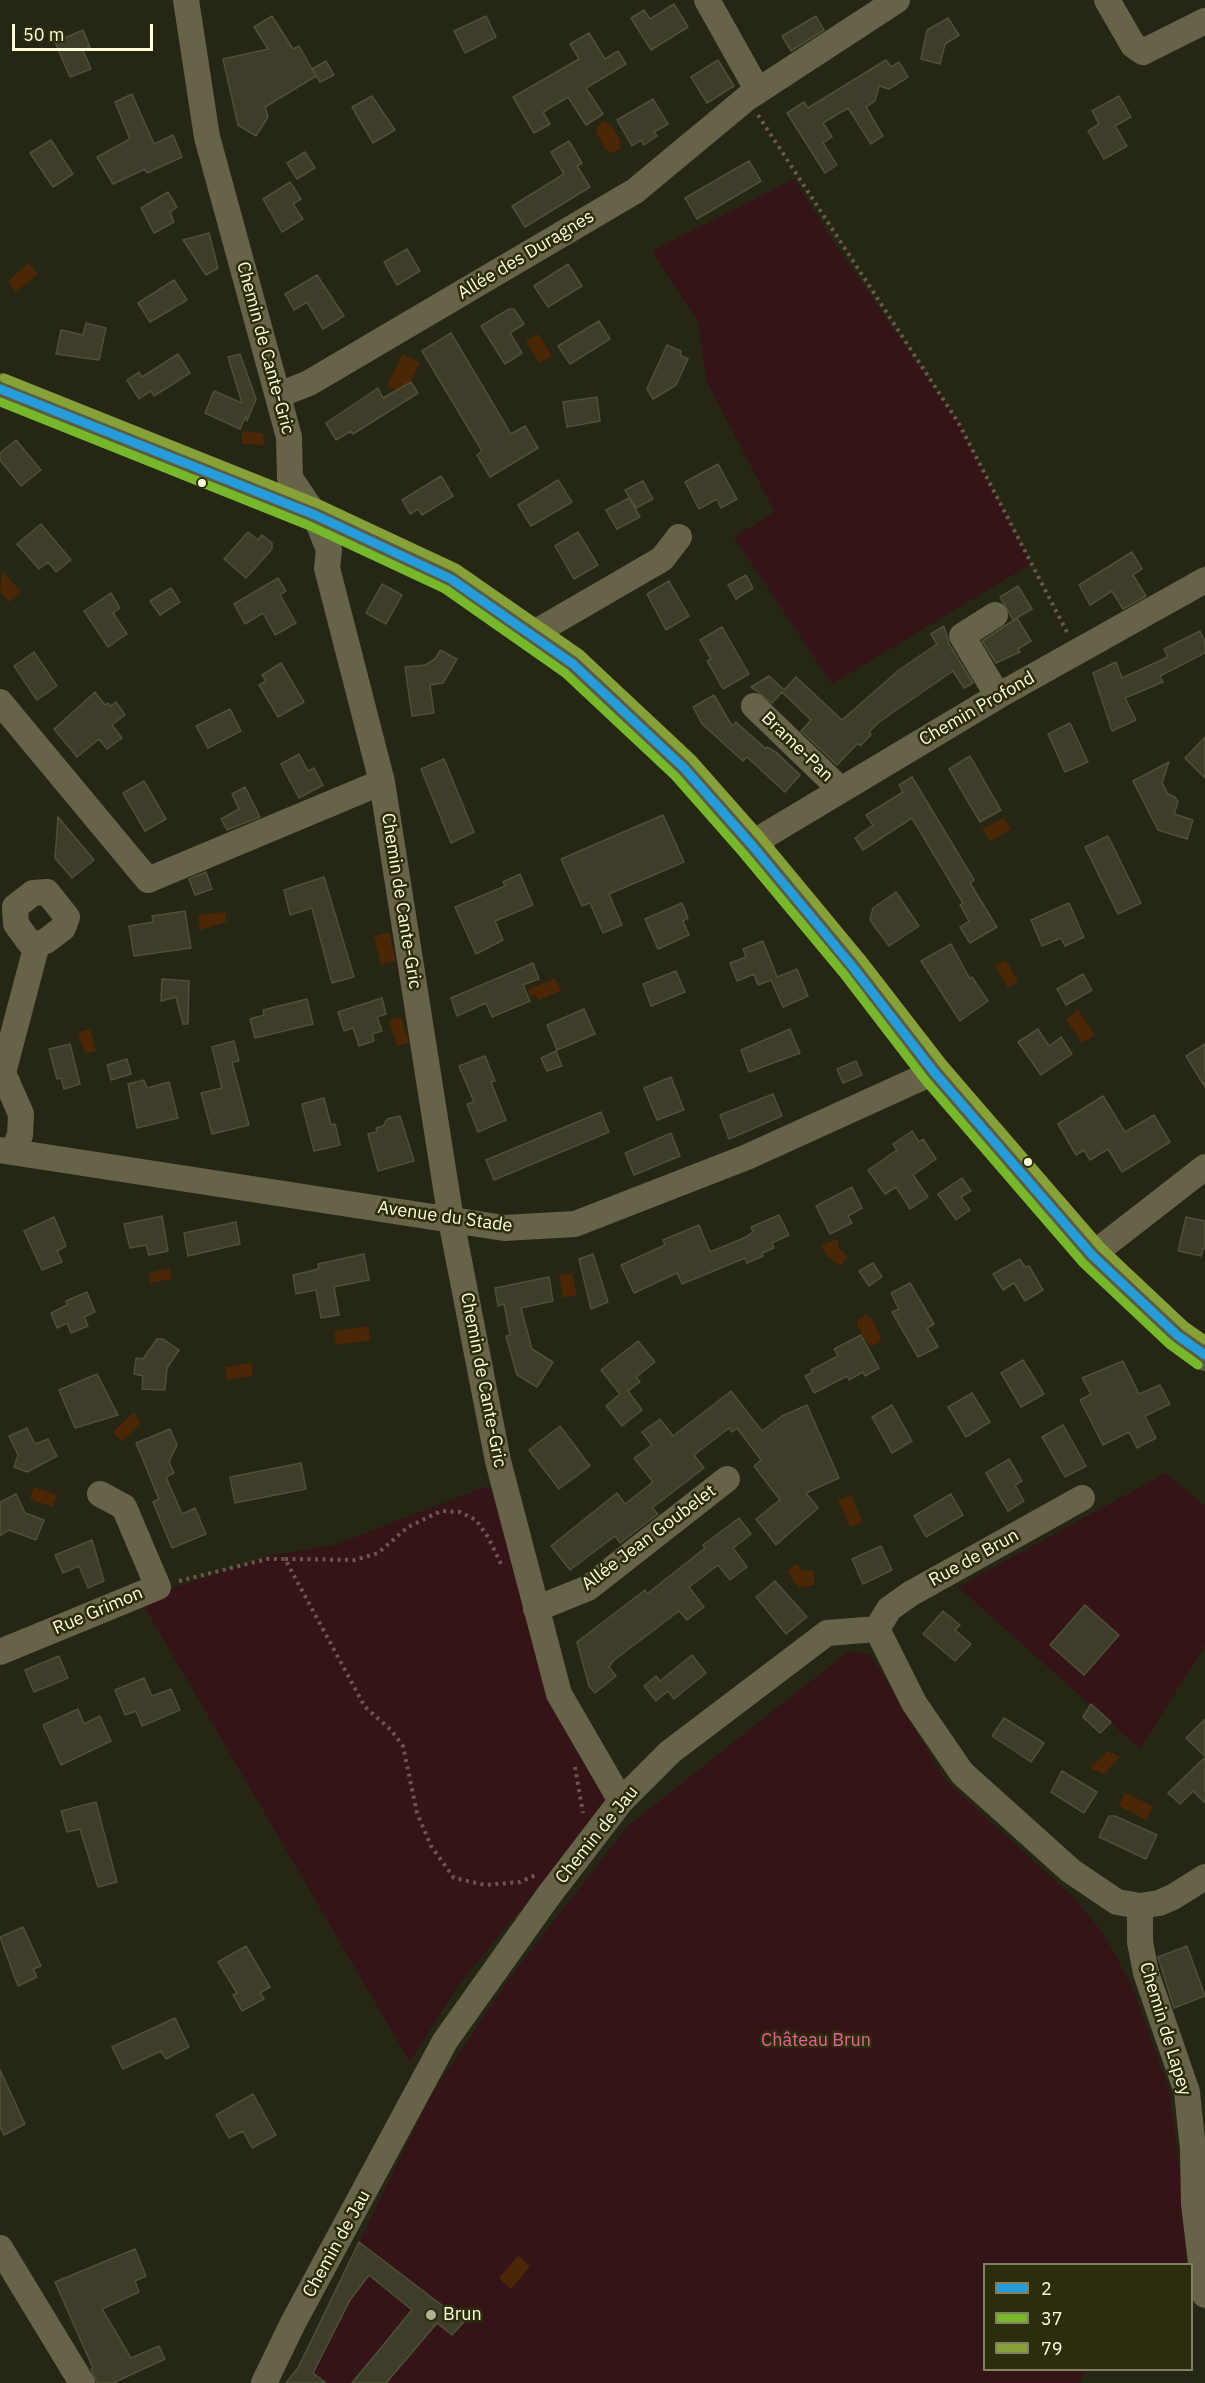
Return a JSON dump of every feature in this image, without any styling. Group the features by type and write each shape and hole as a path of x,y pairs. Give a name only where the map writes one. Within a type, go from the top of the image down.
{"main road":[{"path":"0,389 315,515 451,579 573,664 675,760 752,844 852,966 934,1072 1092,1255 1177,1335 1205,1355"}],"street":[{"name":"Chemin de Cante-Gric","path":"186,0 207,137 279,395 289,437 290,478 315,515 329,550 327,568 382,782 451,1220 498,1461 558,1694 621,1801"},
{"path":"707,0 752,94"},
{"name":"Allée des Duragnes","path":"279,395 309,383 635,191 752,94 897,0"},
{"path":"1107,0 1133,45 1143,52 1205,21"},
{"path":"531,635 662,559 679,537"},
{"name":"Chemin Profond","path":"752,844 998,696 1205,580"},
{"path":"995,615 962,636 998,696"},
{"path":"0,702 148,880 382,782"},
{"name":"Brame-Pan","path":"754,706 840,789"},
{"path":"7,1151 20,1135 21,1114 3,1073 37,944"},
{"name":"Avenue du Stade","path":"7,1151 504,1228 575,1224 747,1156 934,1072"},
{"path":"1092,1255 1205,1167"},
{"name":"Allée Jean Goubelet","path":"536,1609 588,1588 727,1479"},
{"name":"Rue Grimon","path":"0,1652 158,1587 124,1507 100,1494"},
{"name":"Rue de Brun","path":"877,1629 889,1609 910,1594 1082,1498"},
{"path":"877,1629 914,1703 962,1773 1071,1871 1118,1902 1140,1906 1159,1903 1173,1897 1205,1877"},
{"name":"Chemin de Jau","path":"264,2383 293,2323 445,2041 549,1895 621,1801 670,1752 827,1633 877,1629"},
{"name":"Chemin de Lapey","path":"1140,1906 1140,1942 1146,1973 1187,2092 1198,2249 1205,2295"},
{"path":"0,2248 79,2378"}],"path":[{"path":"752,94 958,422 1078,653"},
{"path":"158,1587 267,1559 355,1560 378,1553 408,1527 441,1511 460,1512 476,1520 488,1537 504,1575"},
{"path":"285,1559 365,1707 391,1730 403,1746 417,1813 431,1846 454,1878 485,1885 520,1882 547,1869"},
{"path":"571,1756 583,1817"}],"green space":[{"path":"794,179 834,243 958,422 1031,564 832,684 734,537 775,512 706,380 698,321 652,251"},
{"path":"1166,1473 1205,1506 1205,1645 1140,1749 958,1587"},
{"path":"485,1487 496,1493 612,1799 459,1984 410,2062 140,1599 274,1555 335,1545"},
{"name":"Château Brun","path":"849,1651 871,1655 945,1780 1074,1898 1103,1933 1131,1984 1169,2089 1184,2204 1186,2263 983,2263 983,2371 1085,2371 1080,2383 286,2383 298,2368 430,2097 508,1980 628,1826"}],"shaded area":[{"path":"604,121 612,126 620,140 620,149 613,153 605,149 597,134 597,126"},
{"path":"29,263 38,274 16,292 8,281"},
{"path":"538,334 552,356 539,363 526,341"},
{"path":"402,354 420,362 405,395 387,386"},
{"path":"242,431 263,433 265,445 242,444"},
{"path":"2,571 21,592 9,602 0,592"},
{"path":"1004,818 1011,830 990,841 982,829"},
{"path":"225,912 227,922 200,930 198,915"},
{"path":"389,932 396,961 381,965 374,936"},
{"path":"1006,960 1018,982 1008,988 995,966"},
{"path":"555,978 561,991 538,1000 536,995 531,997 528,990"},
{"path":"1078,1010 1095,1035 1082,1043 1066,1019"},
{"path":"401,1017 409,1043 397,1046 389,1020"},
{"path":"90,1029 96,1051 85,1053 78,1035"},
{"path":"838,1239 838,1248 848,1256 841,1266 827,1256 821,1246"},
{"path":"169,1268 172,1279 150,1283 149,1273"},
{"path":"572,1273 577,1295 563,1298 559,1275"},
{"path":"866,1315 871,1318 881,1337 880,1342 872,1346 868,1344 857,1325 858,1320"},
{"path":"368,1326 371,1340 336,1345 334,1331"},
{"path":"251,1363 253,1376 227,1380 225,1367"},
{"path":"134,1412 140,1424 122,1441 113,1432"},
{"path":"34,1487 57,1495 53,1507 30,1499"},
{"path":"851,1495 863,1522 850,1527 838,1500"},
{"path":"796,1564 802,1570 813,1571 815,1585 799,1588 787,1572"},
{"path":"1108,1751 1120,1757 1104,1774 1090,1768"},
{"path":"1125,1793 1153,1806 1147,1820 1119,1806"},
{"path":"518,2256 530,2266 511,2289 499,2278"}],"building":[{"path":"674,4 688,27 651,50 631,18 644,10 650,19"},
{"path":"272,16 293,49 299,46 316,76 265,107 268,117 256,136 238,125 223,59 268,49 254,27"},
{"path":"486,16 496,37 465,53 454,31"},
{"path":"816,16 824,30 791,51 782,36"},
{"path":"948,18 959,35 945,44 940,64 921,59 927,30"},
{"path":"83,30 90,47 83,50 91,69 70,77 55,42"},
{"path":"589,33 605,59 618,51 626,64 586,88 603,114 586,125 568,97 543,112 550,124 534,133 513,97 579,59 570,44"},
{"path":"718,60 734,86 707,103 691,77"},
{"path":"886,60 891,67 899,62 908,77 889,89 879,86 875,101 866,107 883,136 871,144 848,108 823,123 832,137 823,143 837,165 825,173 787,113 804,102 808,108"},
{"path":"326,61 334,75 320,82 312,69"},
{"path":"132,94 154,144 173,135 182,157 147,173 145,169 113,184 97,157 130,139 115,102"},
{"path":"372,96 395,130 373,143 352,107"},
{"path":"1119,96 1131,117 1115,126 1127,146 1104,159 1088,131 1099,124 1092,111"},
{"path":"653,99 668,124 654,132 657,136 644,145 641,140 632,146 617,120"},
{"path":"51,140 73,174 53,187 30,153"},
{"path":"569,141 582,163 577,166 590,187 525,227 512,206 564,174 551,152"},
{"path":"305,152 315,168 297,179 287,163"},
{"path":"749,161 761,181 697,219 685,198"},
{"path":"290,182 301,199 293,204 303,219 282,232 263,199"},
{"path":"168,192 177,207 170,212 174,222 154,233 141,208"},
{"path":"209,233 218,268 206,275 183,240"},
{"path":"407,249 420,271 397,285 384,262"},
{"path":"568,264 582,286 548,307 534,286"},
{"path":"317,275 344,316 323,329 307,302 294,310 285,294"},
{"path":"174,280 187,300 150,322 138,303"},
{"path":"509,309 514,309 524,324 510,333 522,353 505,364 481,326"},
{"path":"599,321 610,339 570,364 558,346"},
{"path":"86,323 106,328 99,360 56,354 61,330 83,335"},
{"path":"451,333 511,434 525,426 538,448 490,477 477,455 482,451 422,351"},
{"path":"667,345 681,351 680,355 688,359 676,385 653,399 647,389"},
{"path":"178,354 190,373 154,396 151,391 139,399 127,380 139,372 142,377"},
{"path":"240,354 256,399 247,421 246,416 240,429 205,413 214,391 242,403 228,357"},
{"path":"411,382 418,393 353,434 351,431 336,440 326,423 378,388 383,398"},
{"path":"597,397 600,421 567,427 563,402"},
{"path":"16,440 41,470 21,486 0,460 0,453"},
{"path":"718,464 737,499 721,508 717,499 699,509 685,482"},
{"path":"441,476 453,496 422,515 418,509 410,514 402,500"},
{"path":"558,480 572,502 531,526 518,505"},
{"path":"643,481 653,499 636,508 625,490"},
{"path":"629,498 640,517 617,529 606,510"},
{"path":"41,524 71,560 56,572 48,562 39,569 17,544"},
{"path":"248,532 258,540 262,535 272,543 272,549 246,578 224,559"},
{"path":"578,532 598,565 574,579 555,546"},
{"path":"1132,552 1142,569 1133,575 1146,596 1123,609 1112,591 1090,605 1079,585"},
{"path":"746,575 753,588 736,599 728,585"},
{"path":"278,578 286,591 280,595 296,623 275,635 263,613 245,624 234,604"},
{"path":"669,581 689,616 666,630 647,594"},
{"path":"382,584 402,595 386,624 366,613"},
{"path":"1018,586 1032,609 1013,620 1000,597"},
{"path":"171,588 180,602 160,615 150,601"},
{"path":"111,593 120,608 113,613 127,634 108,647 84,611"},
{"path":"1017,618 1031,641 1018,649 1020,652 996,663 982,641"},
{"path":"944,626 949,644 973,683 964,688 953,671 879,722 869,732 871,735 860,746 858,743 837,765 801,731 811,720 782,692 772,703 751,687 769,676 784,690 796,677 842,720 899,670 937,644 931,634"},
{"path":"722,627 749,674 723,689 707,661 711,659 700,640"},
{"path":"1200,631 1205,642 1205,653 1160,676 1163,682 1125,698 1136,720 1112,731 1093,673 1116,662 1122,678 1168,657 1164,649"},
{"path":"440,650 457,659 443,683 430,685 434,713 412,716 405,667 425,665 435,659"},
{"path":"34,652 57,686 37,700 14,666"},
{"path":"281,663 304,702 278,717 259,685 266,681 262,675"},
{"path":"95,692 105,705 108,703 111,706 116,702 125,715 112,725 122,738 107,749 99,739 77,757 54,729"},
{"path":"714,695 732,726 736,722 766,749 767,747 777,753 800,775 785,792 747,757 743,761 702,724 693,707"},
{"path":"230,709 241,731 208,748 196,726"},
{"path":"1070,723 1088,762 1065,772 1048,734"},
{"path":"1205,737 1205,778 1185,758"},
{"path":"299,754 308,771 314,768 323,785 299,798 281,764"},
{"path":"970,756 1001,810 980,822 949,769"},
{"path":"444,759 474,832 451,843 421,769"},
{"path":"1169,762 1162,783 1168,794 1175,797 1178,802 1174,814 1193,820 1187,839 1158,830 1133,781"},
{"path":"912,777 974,880 970,883 997,927 970,943 960,927 969,921 960,905 963,903 912,818 863,850 855,838 873,825 866,815 903,792 899,785"},
{"path":"144,781 166,819 145,831 123,793"},
{"path":"245,787 260,817 227,830 221,819 239,809 232,794"},
{"path":"663,815 684,862 609,894 622,925 603,933 590,903 582,906 561,859"},
{"path":"58,817 94,860 72,878 55,858"},
{"path":"1108,836 1141,903 1118,914 1085,847"},
{"path":"206,872 212,889 195,895 189,879"},
{"path":"520,874 533,905 495,921 503,940 476,954 455,907 505,886 503,882"},
{"path":"324,877 354,977 332,983 312,908 290,915 284,890"},
{"path":"896,892 919,926 889,946 870,920 873,908"},
{"path":"682,903 688,918 683,921 689,935 658,949 645,919"},
{"path":"1069,903 1084,937 1065,946 1061,938 1042,946 1031,920"},
{"path":"185,911 191,948 134,956 129,926 153,922 152,916"},
{"path":"763,941 777,977 797,969 808,996 783,1007 771,980 758,985 754,974 737,981 730,963 746,957 743,949"},
{"path":"951,944 970,979 972,977 988,1001 960,1021 921,961"},
{"path":"533,963 539,979 523,985 530,1001 492,1017 486,1003 457,1016 451,998"},
{"path":"676,971 685,992 651,1006 643,984"},
{"path":"1083,974 1092,990 1066,1005 1057,989"},
{"path":"162,979 189,981 188,1024 183,1024 176,997 161,1001"},
{"path":"382,998 386,1014 377,1017 382,1031 372,1034 374,1041 359,1046 353,1028 344,1031 338,1012"},
{"path":"307,999 313,1024 255,1038 250,1019 264,1015 263,1010"},
{"path":"584,1009 595,1034 557,1050 547,1025"},
{"path":"790,1029 800,1053 749,1072 741,1050"},
{"path":"1038,1029 1049,1046 1061,1037 1072,1054 1041,1075 1018,1042"},
{"path":"234,1041 239,1061 232,1062 249,1125 212,1134 201,1093 222,1088 212,1047"},
{"path":"70,1044 80,1084 64,1089 61,1078 57,1079 49,1049"},
{"path":"1205,1044 1205,1087 1186,1056"},
{"path":"556,1051 562,1066 547,1071 541,1058"},
{"path":"485,1056 495,1081 491,1082 506,1120 478,1132 467,1104 474,1102 459,1066"},
{"path":"127,1059 131,1074 111,1080 107,1065"},
{"path":"856,1061 862,1075 843,1083 837,1069"},
{"path":"671,1077 684,1110 657,1120 644,1088"},
{"path":"144,1080 147,1088 169,1082 178,1118 137,1128 128,1084"},
{"path":"773,1094 782,1116 729,1139 720,1115"},
{"path":"1103,1096 1125,1132 1154,1115 1170,1142 1122,1172 1108,1149 1090,1160 1084,1150 1076,1155 1058,1124"},
{"path":"324,1098 331,1125 335,1124 340,1145 314,1151 302,1104"},
{"path":"601,1112 609,1132 494,1180 486,1160"},
{"path":"400,1116 414,1161 378,1171 368,1134 377,1132 376,1128 383,1126 387,1119"},
{"path":"912,1131 919,1142 923,1139 936,1159 913,1175 928,1197 910,1209 896,1187 885,1194 868,1170 897,1150 893,1144"},
{"path":"671,1133 680,1156 634,1175 625,1153"},
{"path":"962,1178 971,1191 961,1197 970,1210 956,1220 938,1194"},
{"path":"852,1187 862,1208 848,1216 852,1223 830,1234 816,1206"},
{"path":"779,1215 789,1235 772,1243 774,1248 762,1253 763,1256 747,1263 745,1258 682,1284 677,1273 634,1293 621,1265 665,1245 663,1240 699,1225 710,1252 744,1238 753,1232 751,1227"},
{"path":"162,1216 168,1251 149,1255 146,1245 130,1248 124,1224"},
{"path":"54,1217 66,1246 57,1251 62,1262 42,1270 24,1231"},
{"path":"1186,1217 1205,1221 1205,1249 1203,1248 1201,1256 1178,1251"},
{"path":"236,1222 240,1244 188,1256 184,1233"},
{"path":"364,1254 369,1280 334,1287 339,1315 321,1318 316,1290 296,1294 293,1275 319,1269 318,1264"},
{"path":"593,1254 608,1302 591,1309 579,1259"},
{"path":"1020,1259 1025,1267 1029,1266 1043,1290 1025,1301 1014,1283 1003,1290 993,1274"},
{"path":"873,1263 882,1277 869,1286 859,1271"},
{"path":"549,1277 553,1301 521,1308 532,1349 553,1362 537,1387 517,1375 506,1336 510,1335 504,1304 498,1306 495,1288"},
{"path":"910,1283 934,1324 927,1328 938,1347 918,1357 892,1312 899,1309 891,1293"},
{"path":"87,1292 95,1312 84,1317 88,1326 71,1333 67,1323 57,1328 51,1313 67,1305 66,1301"},
{"path":"861,1335 879,1368 865,1376 863,1372 849,1380 847,1376 814,1393 805,1376 813,1372 811,1370 838,1356 834,1349"},
{"path":"157,1339 163,1339 179,1350 167,1368 165,1390 142,1389 143,1376 134,1374 136,1358 143,1359"},
{"path":"638,1341 655,1362 636,1377 640,1382 628,1391 642,1410 622,1426 606,1406 620,1394 601,1370"},
{"path":"1023,1360 1044,1394 1021,1407 1001,1373"},
{"path":"1123,1361 1139,1394 1160,1385 1170,1404 1145,1416 1156,1438 1137,1448 1129,1432 1103,1445 1080,1400 1091,1394 1082,1378"},
{"path":"97,1374 118,1415 75,1428 59,1390"},
{"path":"731,1391 762,1431 782,1416 807,1405 839,1478 806,1493 818,1508 776,1545 756,1519 780,1500 754,1466 761,1460 737,1428 732,1432 729,1428 694,1455 704,1468 652,1508 658,1514 620,1543 615,1536 570,1570 551,1546 617,1493 625,1504 653,1482 634,1458 652,1445 642,1432 660,1419 673,1436"},
{"path":"972,1393 990,1422 966,1437 948,1407"},
{"path":"892,1405 912,1441 892,1453 872,1417"},
{"path":"1063,1425 1086,1466 1065,1477 1042,1437"},
{"path":"560,1426 590,1466 559,1489 529,1450"},
{"path":"27,1428 35,1444 48,1439 57,1456 27,1472 14,1467 18,1455 9,1436"},
{"path":"170,1429 177,1445 169,1462 174,1473 166,1477 182,1514 195,1508 206,1534 172,1548 153,1502 159,1499 136,1443"},
{"path":"1009,1459 1022,1481 1015,1485 1024,1501 1008,1511 986,1473"},
{"path":"301,1463 306,1489 235,1503 230,1477"},
{"path":"16,1494 25,1513 44,1520 36,1540 9,1530 0,1536 0,1502"},
{"path":"951,1494 963,1515 926,1537 914,1516"},
{"path":"739,1518 751,1534 733,1548 747,1567 730,1580 718,1565 689,1587 704,1607 687,1620 679,1611 613,1661 609,1667 616,1676 595,1693 589,1686 577,1642 645,1590 647,1594 705,1548 703,1545"},
{"path":"92,1540 104,1581 88,1588 79,1566 63,1573 55,1555"},
{"path":"881,1546 892,1570 863,1584 852,1559"},
{"path":"775,1581 807,1617 786,1634 756,1597"},
{"path":"1085,1605 1119,1635 1084,1675 1050,1645"},
{"path":"943,1611 960,1625 955,1630 971,1644 955,1661 923,1634"},
{"path":"692,1655 706,1673 674,1699 668,1691 656,1701 644,1686 656,1676 660,1681"},
{"path":"59,1656 68,1678 34,1692 25,1670"},
{"path":"144,1678 152,1696 171,1689 180,1710 142,1726 136,1711 125,1715 115,1690"},
{"path":"1091,1704 1111,1722 1100,1733 1083,1717"},
{"path":"78,1709 84,1724 100,1716 111,1741 61,1765 43,1725"},
{"path":"1004,1718 1044,1743 1031,1762 992,1736"},
{"path":"1205,1719 1205,1756 1186,1738"},
{"path":"1205,1757 1205,1803 1193,1791 1180,1804 1168,1793"},
{"path":"1062,1771 1097,1792 1084,1813 1051,1792"},
{"path":"96,1802 117,1882 98,1887 80,1829 67,1832 61,1811"},
{"path":"1109,1816 1115,1816 1157,1835 1146,1859 1099,1837"},
{"path":"23,1927 41,1966 33,1969 37,1977 18,1986 0,1937"},
{"path":"246,1946 270,1987 260,1993 264,1999 242,2011 233,1995 237,1993 218,1962"},
{"path":"1187,1946 1205,1996 1174,2008 1158,1957"},
{"path":"175,2018 189,2047 166,2059 161,2051 123,2069 112,2047"},
{"path":"0,2070 25,2124 4,2135 0,2127"},
{"path":"253,2094 276,2135 252,2148 243,2131 229,2138 216,2115"},
{"name":"Brun","path":"359,2242 464,2322 452,2335 437,2323 386,2383 352,2383 412,2310 369,2275 350,2300 313,2373 326,2383 286,2383 298,2368"},
{"path":"135,2249 146,2276 135,2281 139,2292 102,2309 131,2358 159,2346 165,2359 113,2383 97,2383 91,2369 93,2368 55,2282"}],"transit line":[{"name":"79","path":"4,378 319,504 456,568 580,654 692,759 760,836 861,958 943,1064 1101,1247 1185,1326 1205,1340"},
{"name":"2","path":"0,389 315,515 451,579 573,664 684,768 751,844 852,966 934,1072 1092,1255 1177,1335 1205,1355"},
{"name":"37","path":"0,402 310,526 445,589 565,673 675,776 742,852 843,973 925,1080 1083,1263 1169,1344 1198,1365"}],"place":[{"name":"Brun","path":"431,2315"}]}
